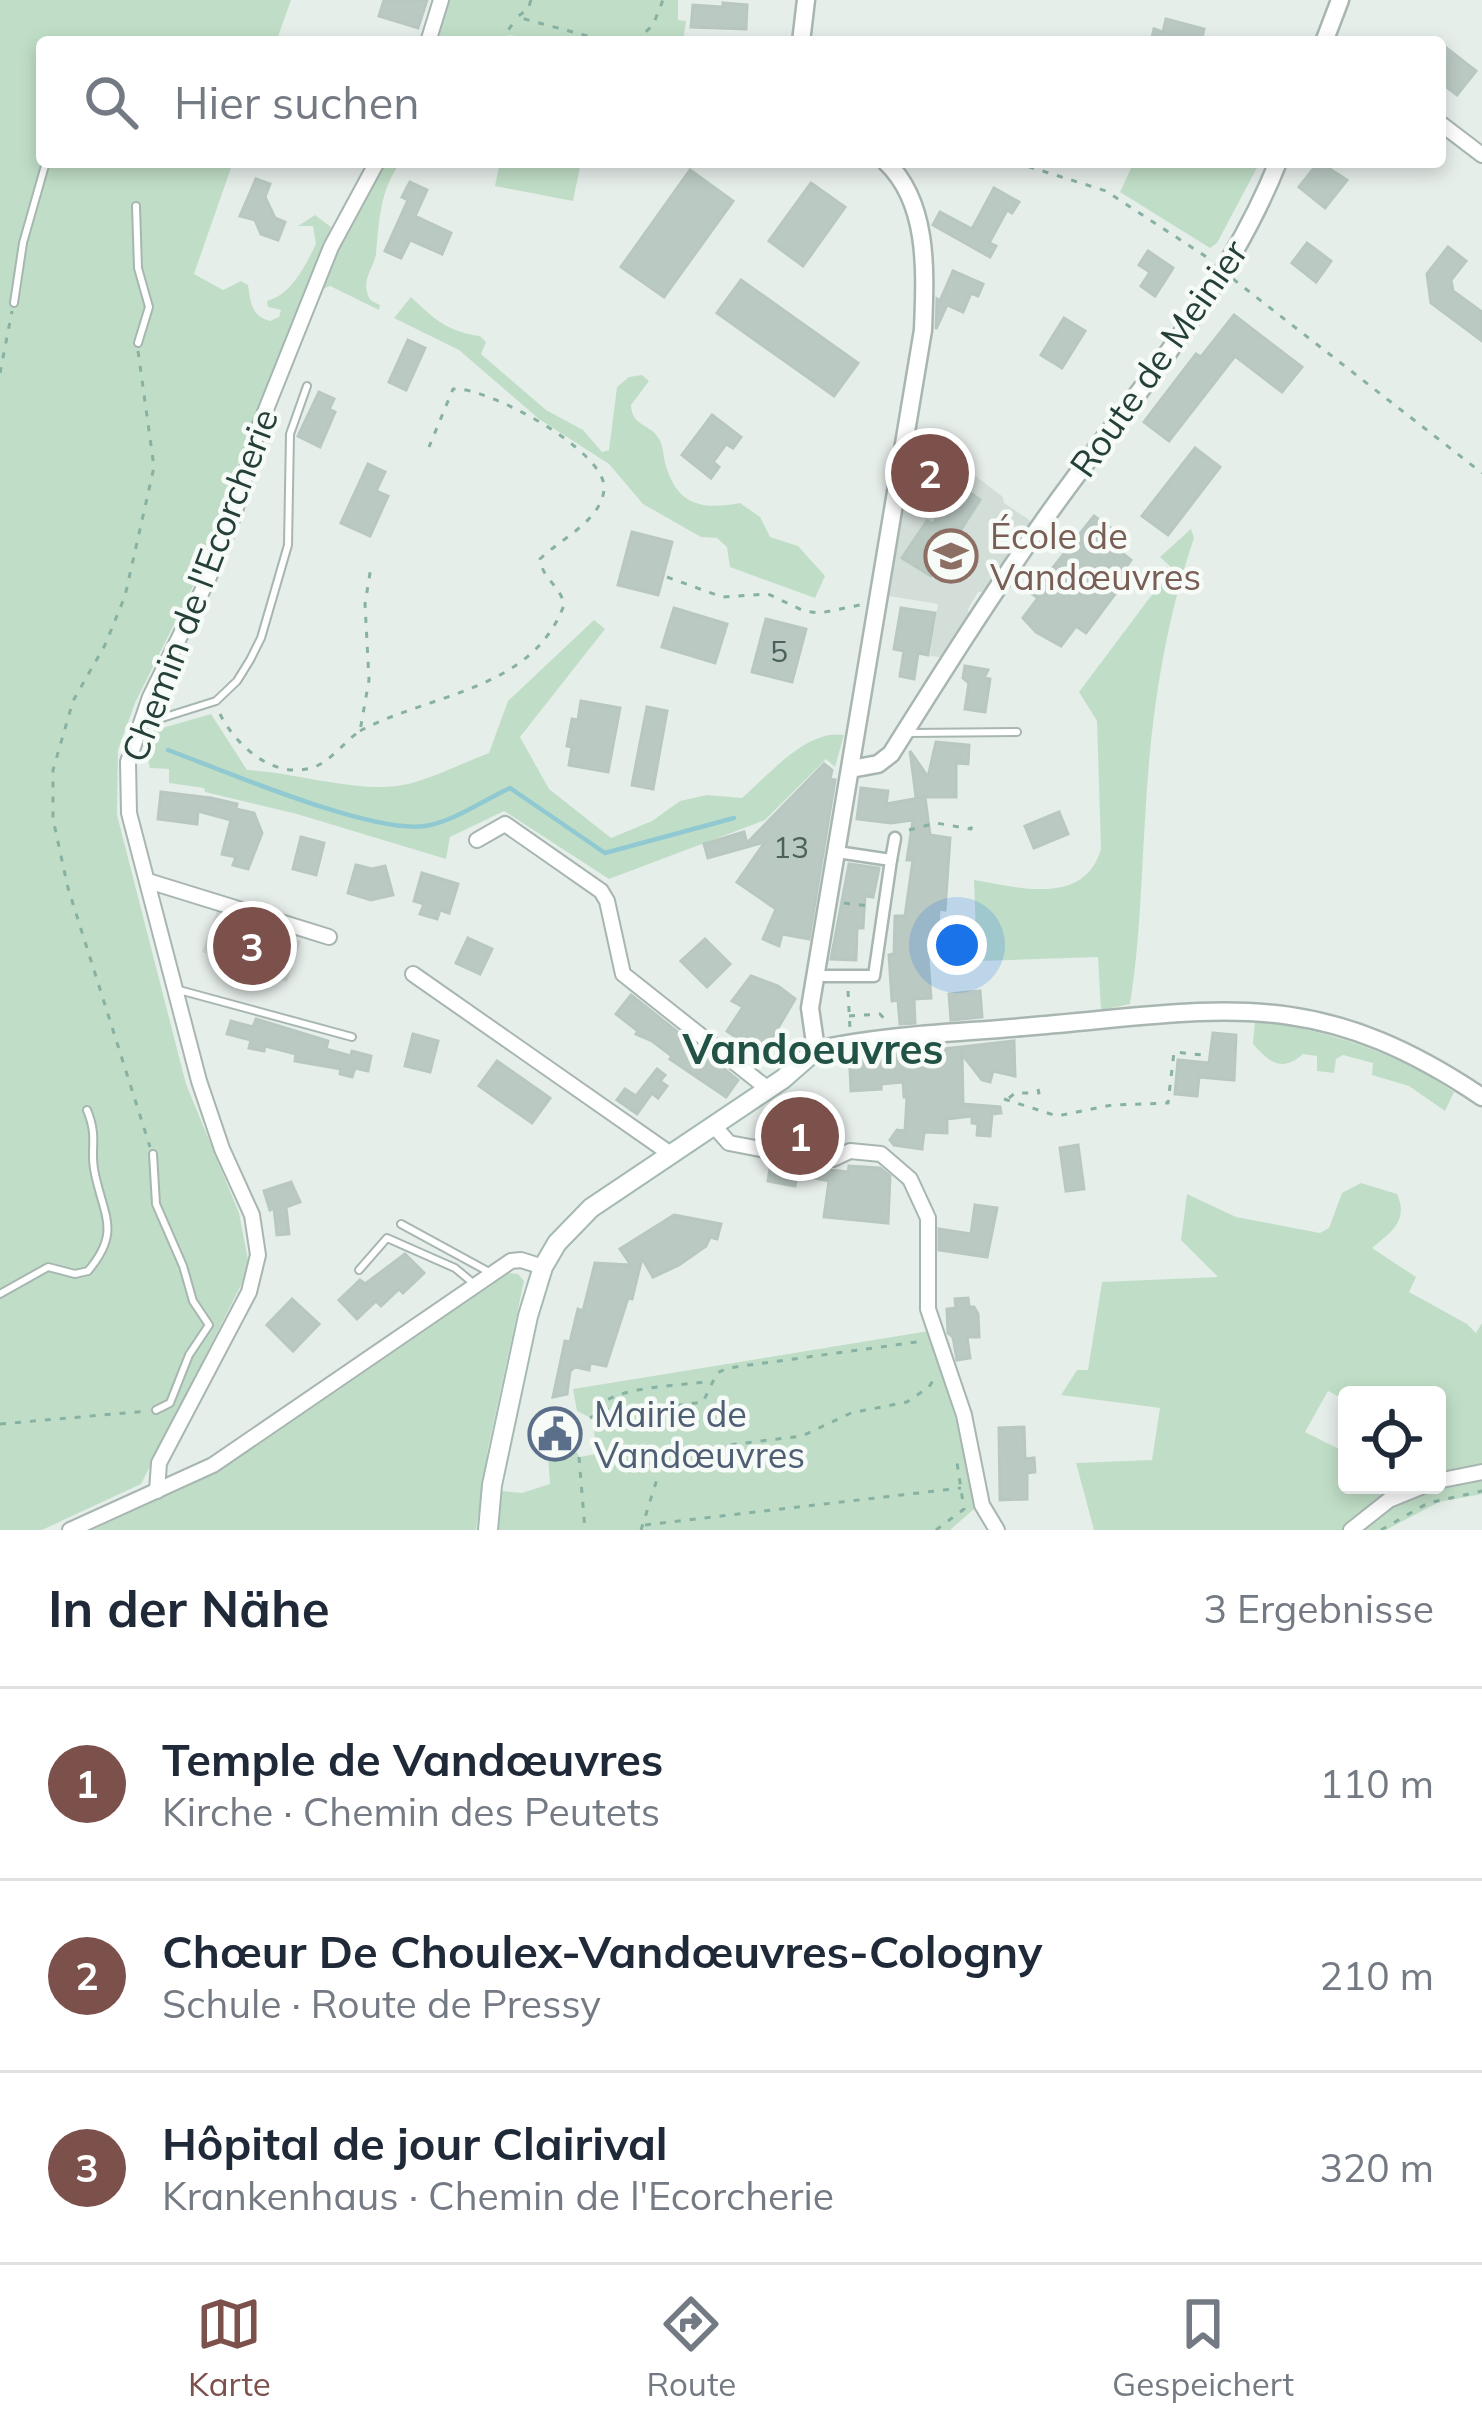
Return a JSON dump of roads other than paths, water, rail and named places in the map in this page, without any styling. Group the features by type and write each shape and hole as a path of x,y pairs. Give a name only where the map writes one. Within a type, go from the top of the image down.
{"main road":[{"path":"488,1530 515,1371 542,1268 557,1243 580,1218 768,1089 815,1050"}],"street":[{"path":"430,36 441,0"},
{"path":"803,36 806,0"},
{"path":"1329,36 1340,0"},
{"path":"1446,128 1482,155"},
{"name":"Chemin de l'Ecorcherie","path":"157,1490 159,1463 249,1292 258,1256 252,1215 210,1118 129,813 128,762 139,724 209,578 245,482 257,432 331,247 374,168"},
{"path":"891,168 916,214 924,295 920,361 810,1007 815,1050 867,1040 1197,1010 1250,1010 1310,1017 1368,1035 1420,1058 1482,1097"},
{"name":"Route de Meinier","path":"851,769 884,761 904,733 1043,520 1114,428 1224,269 1275,168"},
{"path":"477,840 506,824 601,891 623,974 768,1089"},
{"path":"815,976 874,976 896,838"},
{"path":"837,852 891,860"},
{"path":"148,881 328,937"},
{"path":"413,974 672,1155"},
{"path":"713,1126 729,1143 807,1158 832,1159 850,1151 881,1154 910,1178 928,1218 925,1297 964,1415 982,1505 997,1530"},
{"path":"70,1530 213,1465 515,1260 542,1268"},
{"path":"1446,1479 1482,1472"},
{"path":"1351,1530 1404,1494"}],"lane":[{"path":"14,303 23,243 44,168"},
{"path":"136,206 138,268 149,307 138,343"},
{"path":"139,724 216,700 250,661 288,545 290,434 308,386"},
{"path":"904,733 1017,732"},
{"path":"176,989 352,1037"},
{"path":"0,1294 42,1269 85,1273 107,1244 109,1225 94,1169 96,1134 87,1109"},
{"path":"153,1154 155,1204 193,1300 209,1325 189,1354 170,1403 156,1410"},
{"path":"401,1224 492,1274"},
{"path":"359,1270 387,1238 455,1268 476,1285"}],"waterway":[{"path":"168,750 298,799 401,826 446,820 510,788 605,853 734,818"}],"place":[{"name":"Chœur De Choulex-Vandœuvres-Cologny","path":"930,473"},
{"name":"École de Vandœuvres","path":"951,556"},
{"name":"Hôpital de jour Clairival","path":"252,946"},
{"name":"Temple de Vandœuvres","path":"800,1136"},
{"name":"Mairie de Vandœuvres","path":"555,1434"}],"district":[{"name":"Vandoeuvres","path":"813,1048"}]}
